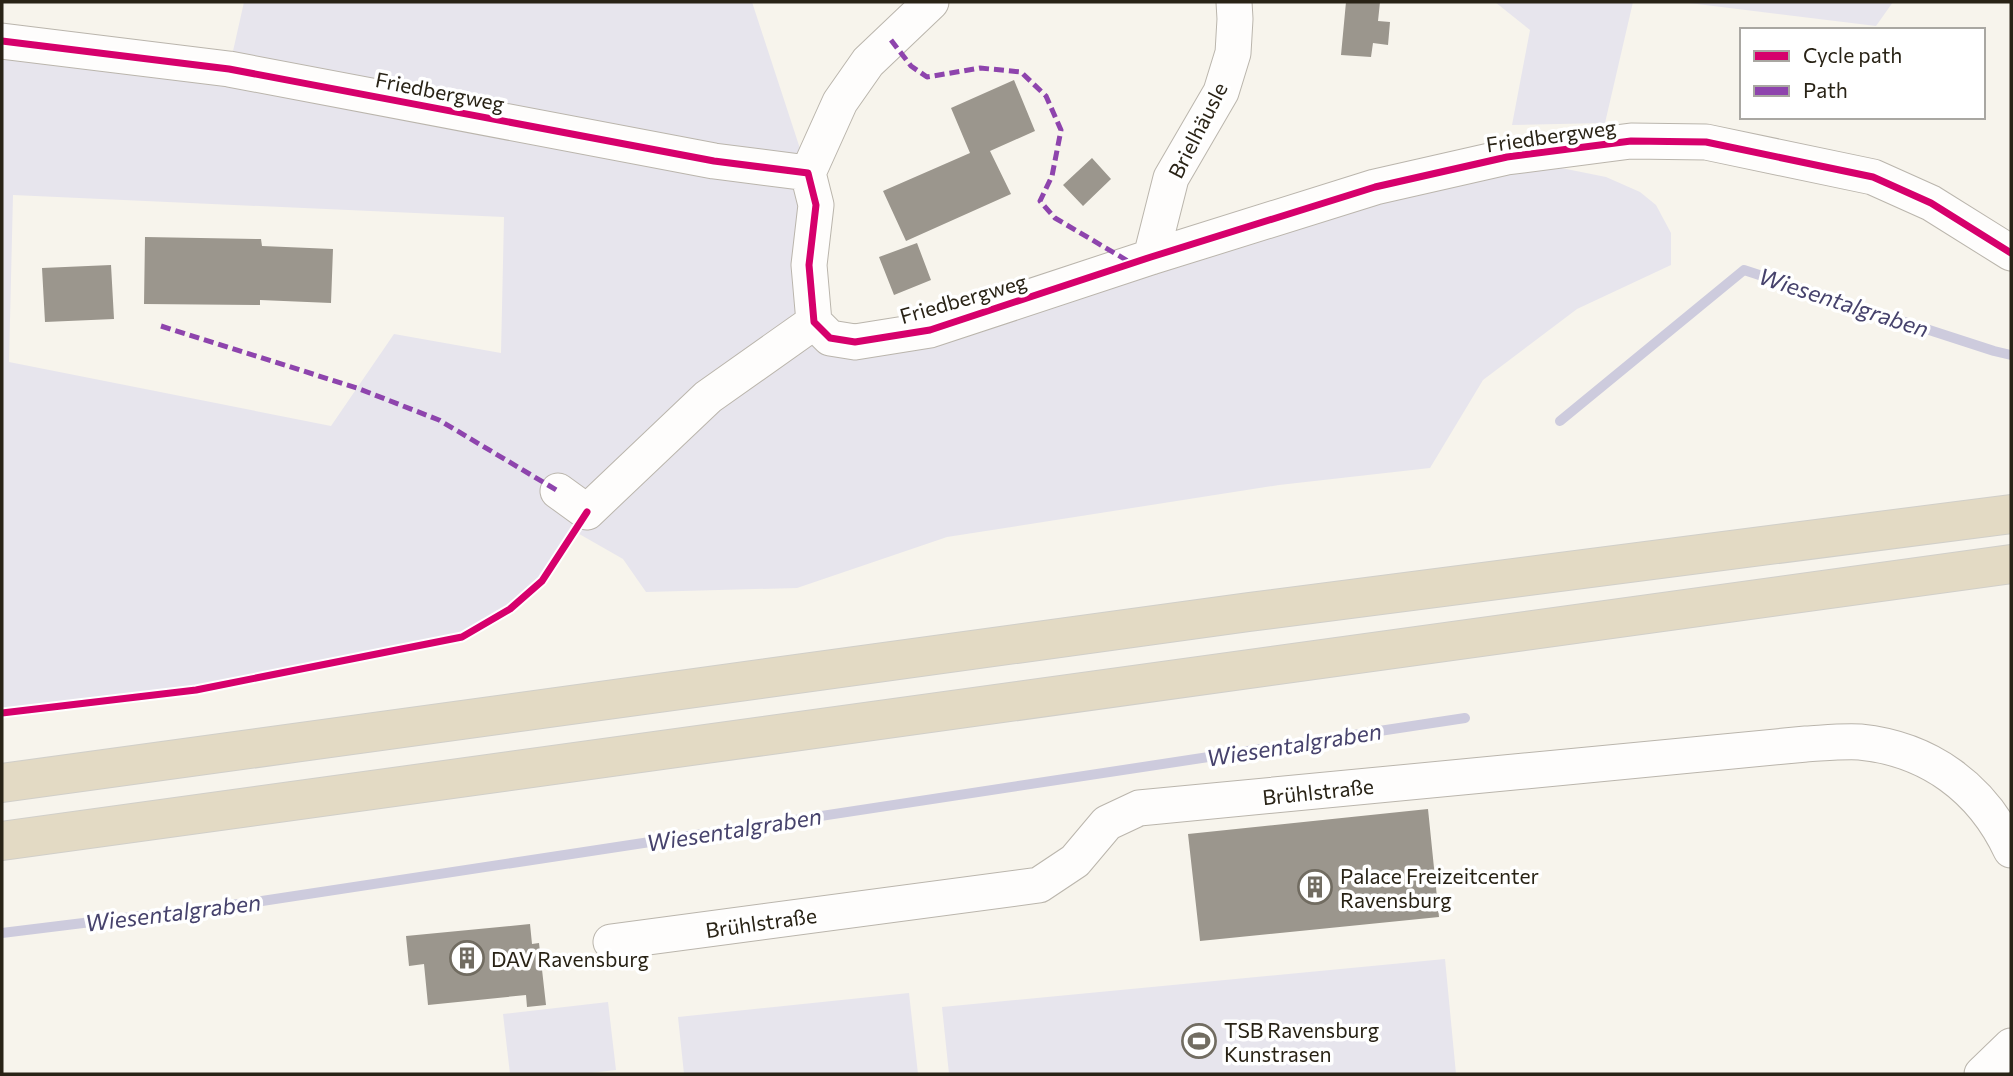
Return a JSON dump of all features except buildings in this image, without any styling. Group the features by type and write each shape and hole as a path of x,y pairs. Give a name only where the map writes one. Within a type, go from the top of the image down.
{"highway":[{"path":"2,783 1235,614 2011,514"},
{"path":"2,841 2011,564"}],"street":[{"path":"558,491 587,512 708,397 814,322 809,265 816,205 808,173 840,102 868,62 931,2"},
{"name":"Brielhäusle","path":"1151,257 1171,178 1221,92 1233,53 1236,19 1234,2"},
{"name":"Friedbergweg","path":"2,41 229,69 714,161 808,173"},
{"name":"Friedbergweg","path":"814,322 830,338 855,342 930,330 1375,187 1507,157 1632,141 1706,142 1873,177 1931,203 2011,253"},
{"name":"Brühlstraße","path":"611,942 1039,885 1075,861 1107,823 1139,808 1806,744 1859,742 1904,751 1932,762 1980,800 2003,832 2011,850"},
{"path":"1982,1074 2011,1046"}],"shaded area":[{"path":"244,2 752,2 808,173 814,322 855,342 1507,157 1606,177 1640,192 1656,205 1671,233 1671,265 1577,309 1483,380 1430,468 1279,485 947,537 797,588 646,592 623,559 574,531 542,581 510,609 462,637 196,690 2,713 2,41 229,69","holes":["13,195 504,217 501,353 394,334 331,426 9,362"]},
{"path":"1495,2 1633,2 1605,123 1512,125 1530,30"},
{"path":"1681,2 1893,2 1876,26"},
{"name":"TSB Ravensburg Kunstrasen","path":"1445,959 1456,1074 949,1074 942,1007"},
{"path":"909,993 918,1074 684,1074 678,1017"},
{"path":"608,1002 616,1070 581,1074 510,1074 503,1014"}],"waterway":[{"name":"Wiesentalgraben","path":"1560,421 1744,270 2011,355"},
{"name":"Wiesentalgraben","path":"2,933 262,901 1465,718"}],"marked path":[{"path":"891,40 911,66 927,77 980,68 1021,72 1046,96 1061,130 1052,176 1040,201 1055,218 1133,264"},
{"path":"161,326 357,388 439,420 558,491"}],"cycle path":[{"path":"2,41 229,69 714,161 808,173 816,205 809,265 814,322 830,338 855,342 930,330 1375,187 1507,157 1631,141 1706,142 1873,177 1931,203 2011,253"},
{"path":"2,713 196,690 462,637 510,609 542,581 587,512"}],"place":[{"name":"Palace Freizeitcenter Ravensburg","path":"1315,887"},
{"name":"DAV Ravensburg","path":"467,958"},
{"name":"TSB Ravensburg Kunstrasen","path":"1199,1041"}]}
